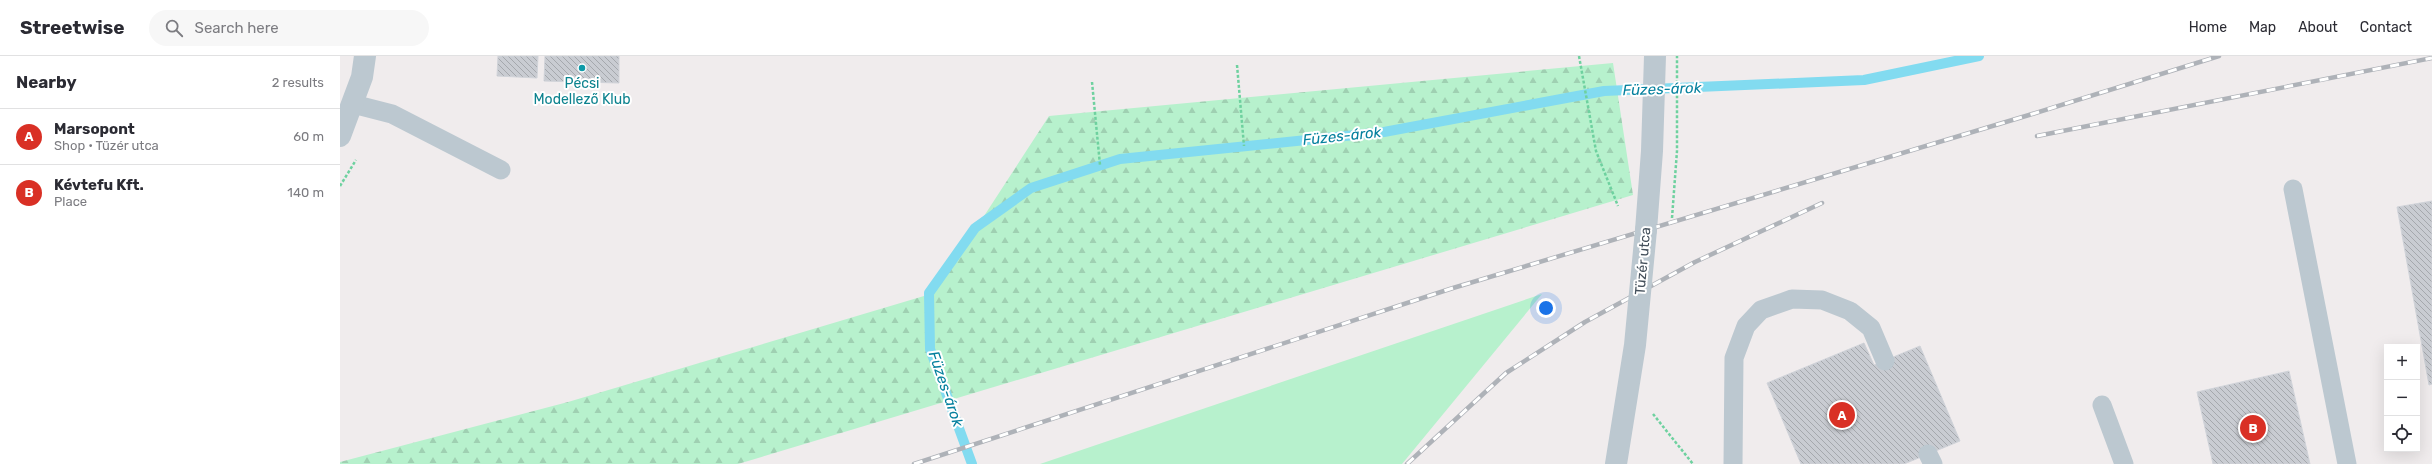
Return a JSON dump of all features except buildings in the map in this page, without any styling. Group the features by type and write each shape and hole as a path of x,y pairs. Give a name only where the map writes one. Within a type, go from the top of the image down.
{"street":[{"path":"340,136 362,77 365,56"},
{"name":"Tüzér utca","path":"1616,464 1636,345 1652,151 1655,56"}],"lane":[{"path":"353,104 392,114 501,170"},
{"path":"2293,189 2347,464"},
{"path":"1734,463 1734,358 1746,326 1761,310 1792,299 1822,300 1850,311 1871,328 1886,361"},
{"path":"2102,405 2124,464"}],"path":[{"path":"1580,57 1596,151"},
{"path":"1237,65 1244,146"},
{"path":"1092,82 1100,166"}],"green space":[{"path":"1613,63 1633,195 738,464 340,464 340,462 568,402 934,293 1049,116"},
{"path":"1542,294 1402,464 1040,464"}],"waterway":[{"name":"Füzes-árok","path":"972,464 930,349 929,293 975,228 1031,188 1120,159 1384,132 1604,91 1864,80 1979,56"}],"railway":[{"path":"914,464 1453,288 2029,115 2219,56"},
{"path":"2037,136 2432,58"},
{"path":"1407,464 1506,373 1585,322 1695,262 1822,203"}],"place":[{"name":"Pécsi Modellező Klub","path":"582,68"},
{"name":"Marsopont","path":"1842,415"},
{"name":"Kévtefu Kft.","path":"2253,428"}]}
